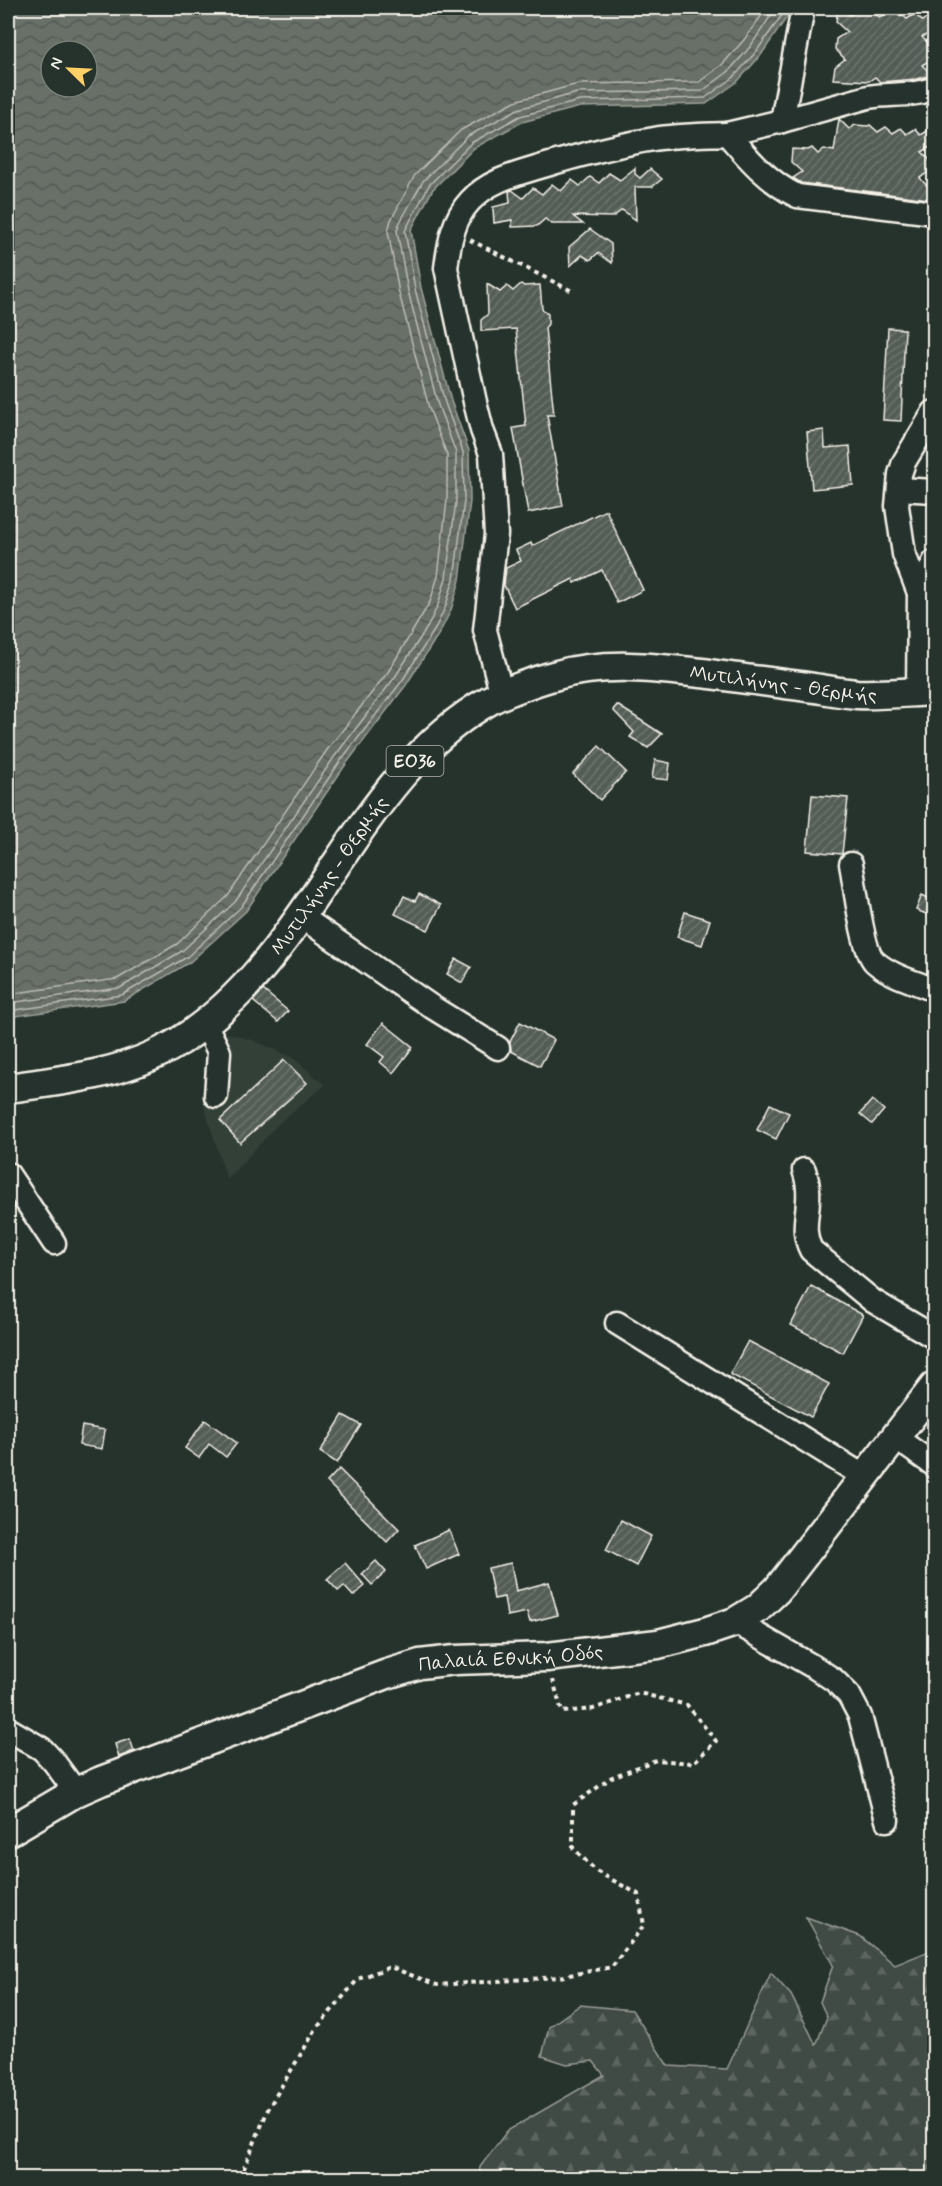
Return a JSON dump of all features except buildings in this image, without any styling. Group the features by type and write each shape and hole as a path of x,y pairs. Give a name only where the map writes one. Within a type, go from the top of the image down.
{"main road":[{"name":"Μυτιλήνης - Θερμής","path":"8,1088 91,1076 147,1058 176,1044 206,1023 277,951 386,794 423,752 490,700 566,673 597,667 645,666 858,694 926,691"},
{"name":"Παλαιά Εθνική Οδός","path":"8,1832 76,1792 101,1781 387,1674 420,1664 455,1660 547,1657 658,1644 735,1622 758,1608 777,1590 934,1387"}],"street":[{"path":"782,121 803,8"},
{"path":"502,695 485,630 496,534 491,454 475,402 446,268 448,247 457,219 470,201 486,187 507,177 588,152 656,139 727,134 881,94 917,93 934,88"},
{"path":"727,134 763,174 780,188 797,196 934,213"},
{"path":"926,691 919,593 904,554 899,530 899,489 904,462 934,412"},
{"path":"899,489 934,491"},
{"path":"919,593 934,562"},
{"path":"851,864 868,952 874,961 884,968 934,990"},
{"path":"302,917 432,1007 498,1048"},
{"path":"206,1023 219,1052 216,1096"},
{"path":"804,1170 808,1188 805,1233 811,1250 873,1301 934,1337"},
{"path":"8,1174 54,1243"},
{"path":"617,1323 865,1477"},
{"path":"896,1437 934,1465"},
{"path":"735,1622 814,1667 834,1680 849,1695 860,1716 887,1820"},
{"path":"8,1729 42,1749 76,1792"}],"path":[{"path":"453,231 574,292"},
{"path":"240,2178 268,2107 316,2030 358,1979 390,1967 438,1985 559,1977 612,1967 644,1925 638,1893 596,1871 573,1848 573,1805 612,1777 656,1760 693,1763 716,1741 687,1705 639,1693 593,1709 562,1712 547,1657"}],"shaded area":[{"path":"224,1032 252,1040 292,1057 325,1085 279,1123 227,1180 204,1106 211,1078 211,1045"}],"green space":[{"path":"806,1917 860,1936 895,1965 934,1949 934,2178 479,2178 480,2167 507,2131 604,2075 593,2061 567,2064 542,2056 549,2027 580,2005 632,2010 668,2066 727,2069 771,1973 791,1995 816,2045 827,2017 820,2002 833,1965"}],"water":[{"path":"8,8 790,8 787,17 761,55 737,82 706,104 580,107 522,122 474,148 433,189 411,230 421,288 451,401 469,451 470,501 460,580 451,610 440,632 406,685 346,764 246,911 190,962 124,1001 8,1017"}]}
